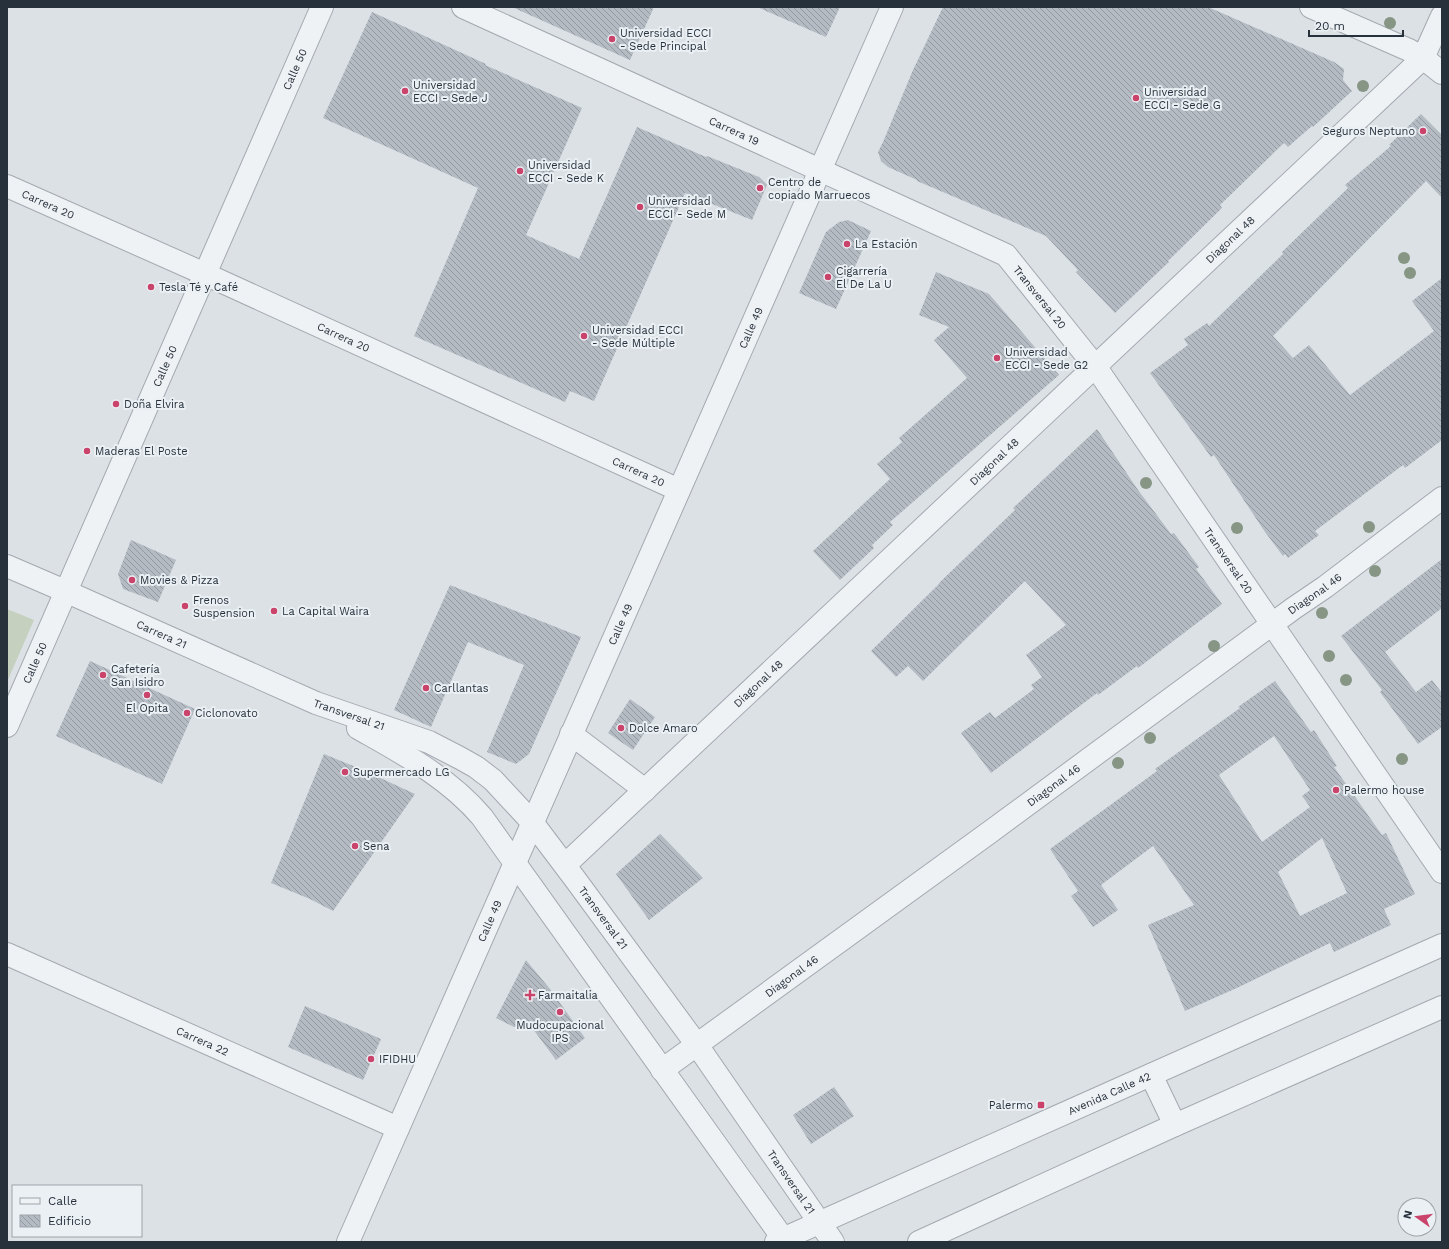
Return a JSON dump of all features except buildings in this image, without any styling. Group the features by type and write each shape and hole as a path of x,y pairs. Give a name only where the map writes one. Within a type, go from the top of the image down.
{"street":[{"name":"Calle 50","path":"7,726 322,7"},
{"name":"Carrera 19","path":"462,7 1006,255"},
{"name":"Calle 49","path":"348,1242 892,7"},
{"path":"1311,7 1392,42 1423,58 1442,73"},
{"path":"1423,58 1442,16"},
{"name":"Diagonal 48","path":"565,865 1423,58"},
{"name":"Carrera 20","path":"7,186 205,274 678,490"},
{"name":"Transversal 20","path":"1006,255 1095,366 1442,872"},
{"name":"Diagonal 46","path":"662,1070 1325,587 1442,498"},
{"name":"Carrera 21","path":"7,566 316,703"},
{"name":"Transversal 21","path":"316,703 429,742 476,767 493,780 532,822 565,865 697,1045 833,1242"},
{"name":"Transversal 21","path":"316,703 419,764 447,783 482,817 783,1241"},
{"path":"571,734 645,790"},
{"name":"Avenida Calle 42","path":"783,1241 820,1222 1442,945"},
{"name":"Carrera 22","path":"7,954 398,1128"},
{"path":"919,1242 1175,1125 1442,1007"},
{"path":"1151,1075 1175,1125"}],"green space":[{"path":"7,609 34,620 7,682"}],"place":[{"name":"Universidad ECCI - Sede Principal","path":"612,39"},
{"name":"Universidad ECCI - Sede J","path":"405,91"},
{"name":"Universidad ECCI - Sede G","path":"1136,98"},
{"name":"Seguros Neptuno","path":"1423,131"},
{"name":"Universidad ECCI - Sede K","path":"520,171"},
{"name":"Centro de copiado Marruecos","path":"760,188"},
{"name":"Universidad ECCI - Sede M","path":"640,207"},
{"name":"La Estación","path":"847,244"},
{"name":"Cigarrería El De La U","path":"828,277"},
{"name":"Tesla Té y Café","path":"151,287"},
{"name":"Universidad ECCI - Sede Múltiple","path":"584,336"},
{"name":"Universidad ECCI - Sede G2","path":"997,358"},
{"name":"Doña Elvira","path":"116,404"},
{"name":"Maderas El Poste","path":"87,451"},
{"name":"Movies & Pizza","path":"132,580"},
{"name":"Frenos Suspension","path":"185,606"},
{"name":"La Capital Waira","path":"274,611"},
{"name":"Cafetería San Isidro","path":"103,675"},
{"name":"Carllantas","path":"426,688"},
{"name":"El Opita","path":"147,695"},
{"name":"Ciclonovato","path":"187,713"},
{"name":"Dolce Amaro","path":"621,728"},
{"name":"Supermercado LG","path":"345,772"},
{"name":"Palermo house","path":"1336,790"},
{"name":"Sena","path":"355,846"},
{"name":"Farmaitalia","path":"530,995"},
{"name":"Mudocupacional IPS","path":"560,1012"},
{"name":"IFIDHU","path":"371,1059"},
{"name":"Palermo","path":"1041,1105"}]}
